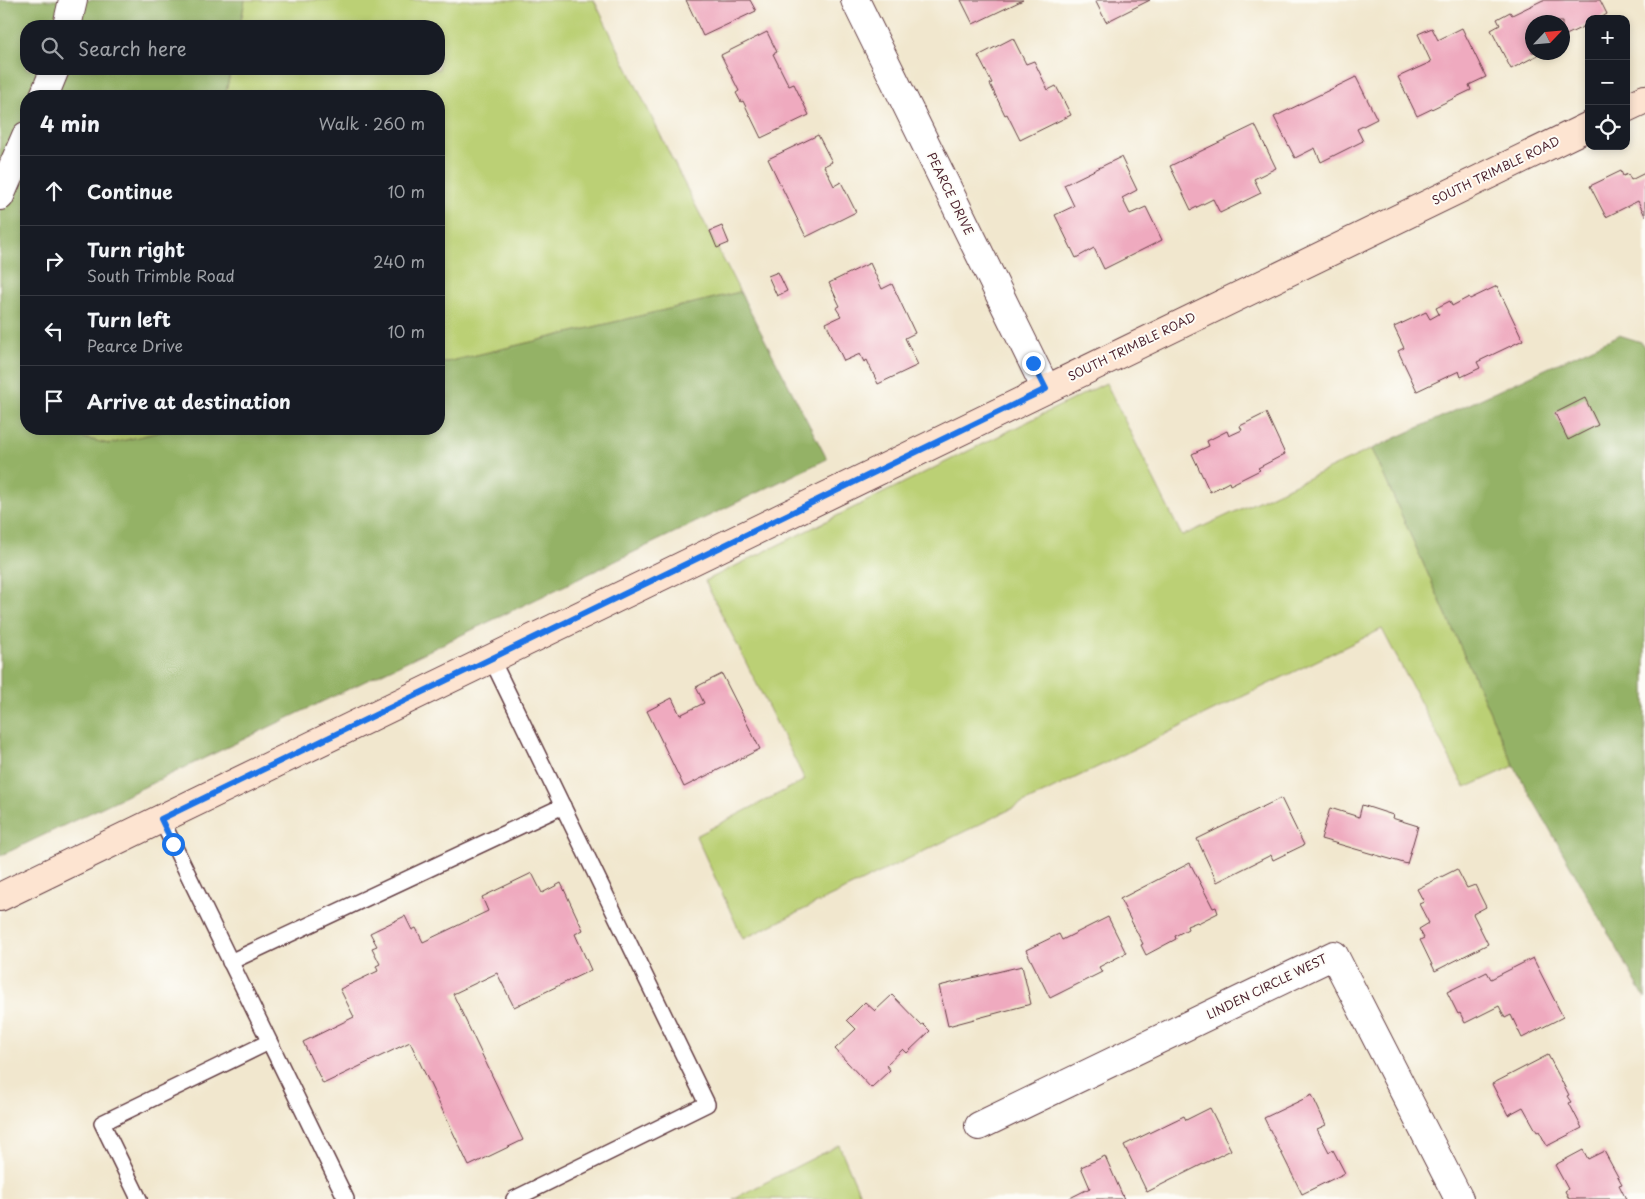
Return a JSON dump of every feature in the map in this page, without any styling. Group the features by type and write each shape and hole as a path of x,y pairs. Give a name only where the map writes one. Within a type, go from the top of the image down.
{"main road":[{"path":"1630,106 1645,99"},
{"name":"SOUTH TRIMBLE ROAD","path":"0,896 1585,128"}],"street":[{"path":"68,20 73,0"},
{"name":"PEARCE DRIVE","path":"855,0 1046,389"},
{"path":"46,90 52,75"},
{"path":"0,196 20,150"},
{"name":"LINDEN CIRCLE WEST","path":"980,1126 1334,955 1459,1199"}],"lane":[{"path":"491,658 707,1104 514,1199"},
{"path":"230,962 563,806"},
{"path":"161,819 346,1199"},
{"path":"139,1199 102,1123 269,1042"}],"green space":[{"path":"0,0 245,0 241,20 20,20 20,75 230,75 226,90 20,90 20,435 71,435 109,444 147,435 445,435 445,363 740,292 827,459 0,856"},
{"path":"245,0 594,0 740,292 445,363 445,90 226,90 230,75 445,75 445,20 241,20"},
{"path":"1619,335 1641,342 1645,349 1645,998 1514,766 1372,449"},
{"path":"1106,383 1182,536 1372,449 1514,766 1465,788 1382,629 743,939 696,836 805,780 705,581"},
{"path":"71,435 147,435 109,444"},
{"path":"839,1145 862,1199 733,1199"}],"building":[{"path":"686,0 750,0 756,11 703,36"},
{"path":"961,0 1023,0 973,24"},
{"path":"1095,0 1150,0 1106,22"},
{"path":"1543,0 1600,0 1607,14 1585,15 1585,26 1570,33 1570,15 1525,15 1525,60 1528,60 1511,69 1491,30 1500,25 1497,19 1510,12 1512,15"},
{"path":"1432,28 1438,40 1462,28 1486,77 1469,85 1471,90 1417,116 1398,77 1431,62 1418,34"},
{"path":"767,32 777,52 773,54 789,86 794,84 809,115 761,138 743,101 741,102 736,93 739,91 721,55"},
{"path":"1013,38 1026,64 1034,61 1048,90 1056,86 1071,115 1020,140 1007,114 1005,115 978,56"},
{"path":"1356,77 1377,119 1357,129 1363,141 1321,162 1315,148 1295,158 1274,117"},
{"path":"1255,125 1276,168 1254,179 1261,193 1220,213 1213,199 1191,210 1170,166"},
{"path":"818,135 832,162 824,166 834,186 841,182 856,212 806,237 768,159"},
{"path":"1121,157 1137,190 1122,198 1130,214 1146,207 1162,240 1104,269 1094,248 1076,258 1055,215 1074,206 1064,185"},
{"path":"1621,171 1623,176 1628,174 1631,180 1645,173 1645,216 1638,201 1606,217 1590,186"},
{"path":"722,226 729,243 717,248 710,231"},
{"path":"870,263 882,289 892,284 915,333 905,338 918,365 878,384 867,360 864,362 860,354 844,361 826,323 841,316 836,308 840,306 829,283"},
{"path":"778,272 787,291 777,296 768,276"},
{"path":"1497,286 1523,340 1477,362 1480,368 1461,377 1459,371 1417,391 1398,351 1404,348 1394,327 1426,312 1430,319 1439,314 1436,308 1450,301 1452,306"},
{"path":"1585,398 1598,425 1568,440 1555,413"},
{"path":"1266,413 1285,454 1258,468 1260,470 1230,485 1229,482 1210,492 1192,454 1209,446 1207,441 1227,431 1229,436 1242,430 1240,426"},
{"path":"722,674 760,749 684,787 647,711 672,698 680,715 704,703 696,687"},
{"path":"1281,798 1304,845 1273,860 1271,855 1217,882 1197,839"},
{"path":"1362,805 1393,815 1392,818 1418,826 1407,864 1321,839 1330,808 1359,817"},
{"path":"1190,863 1213,908 1216,907 1218,913 1187,926 1188,929 1175,936 1176,939 1146,955 1141,945 1143,944 1120,899"},
{"path":"1457,869 1467,888 1475,885 1486,907 1473,914 1488,944 1435,971 1420,940 1424,938 1419,929 1429,923 1419,904 1424,902 1417,889"},
{"path":"532,873 542,893 561,883 583,930 575,934 591,970 514,1007 497,973 453,994 523,1140 469,1166 410,1042 323,1084 303,1042 354,1017 340,989 378,971 376,966 380,964 372,948 377,946 370,933 405,916 412,930 416,928 423,942 488,911 482,897"},
{"path":"1108,917 1126,953 1099,967 1102,972 1050,998 1026,950 1059,934 1062,940"},
{"path":"1533,958 1563,1017 1522,1038 1511,1015 1505,1018 1499,1006 1465,1023 1460,1013 1458,1014 1447,992 1487,972 1491,979"},
{"path":"1022,966 1031,1004 948,1026 939,986"},
{"path":"892,995 921,1025 923,1024 930,1031 907,1053 903,1049 886,1065 890,1070 871,1088 835,1049 856,1029 847,1020 865,1002 875,1011"},
{"path":"1548,1055 1569,1095 1567,1096 1571,1102 1569,1103 1582,1128 1547,1146 1523,1107 1508,1115 1492,1084"},
{"path":"1312,1095 1326,1125 1317,1129 1329,1152 1333,1150 1345,1173 1302,1194 1264,1118"},
{"path":"1210,1108 1231,1150 1147,1192 1124,1145 1184,1116 1186,1120"},
{"path":"1583,1150 1588,1159 1604,1151 1622,1184 1619,1185 1626,1199 1569,1199 1565,1191 1568,1189 1555,1165"},
{"path":"1105,1156 1124,1199 1068,1199 1090,1188 1081,1167"}],"route":[{"path":"173,844 161,819 1046,389 1033,363"}]}
